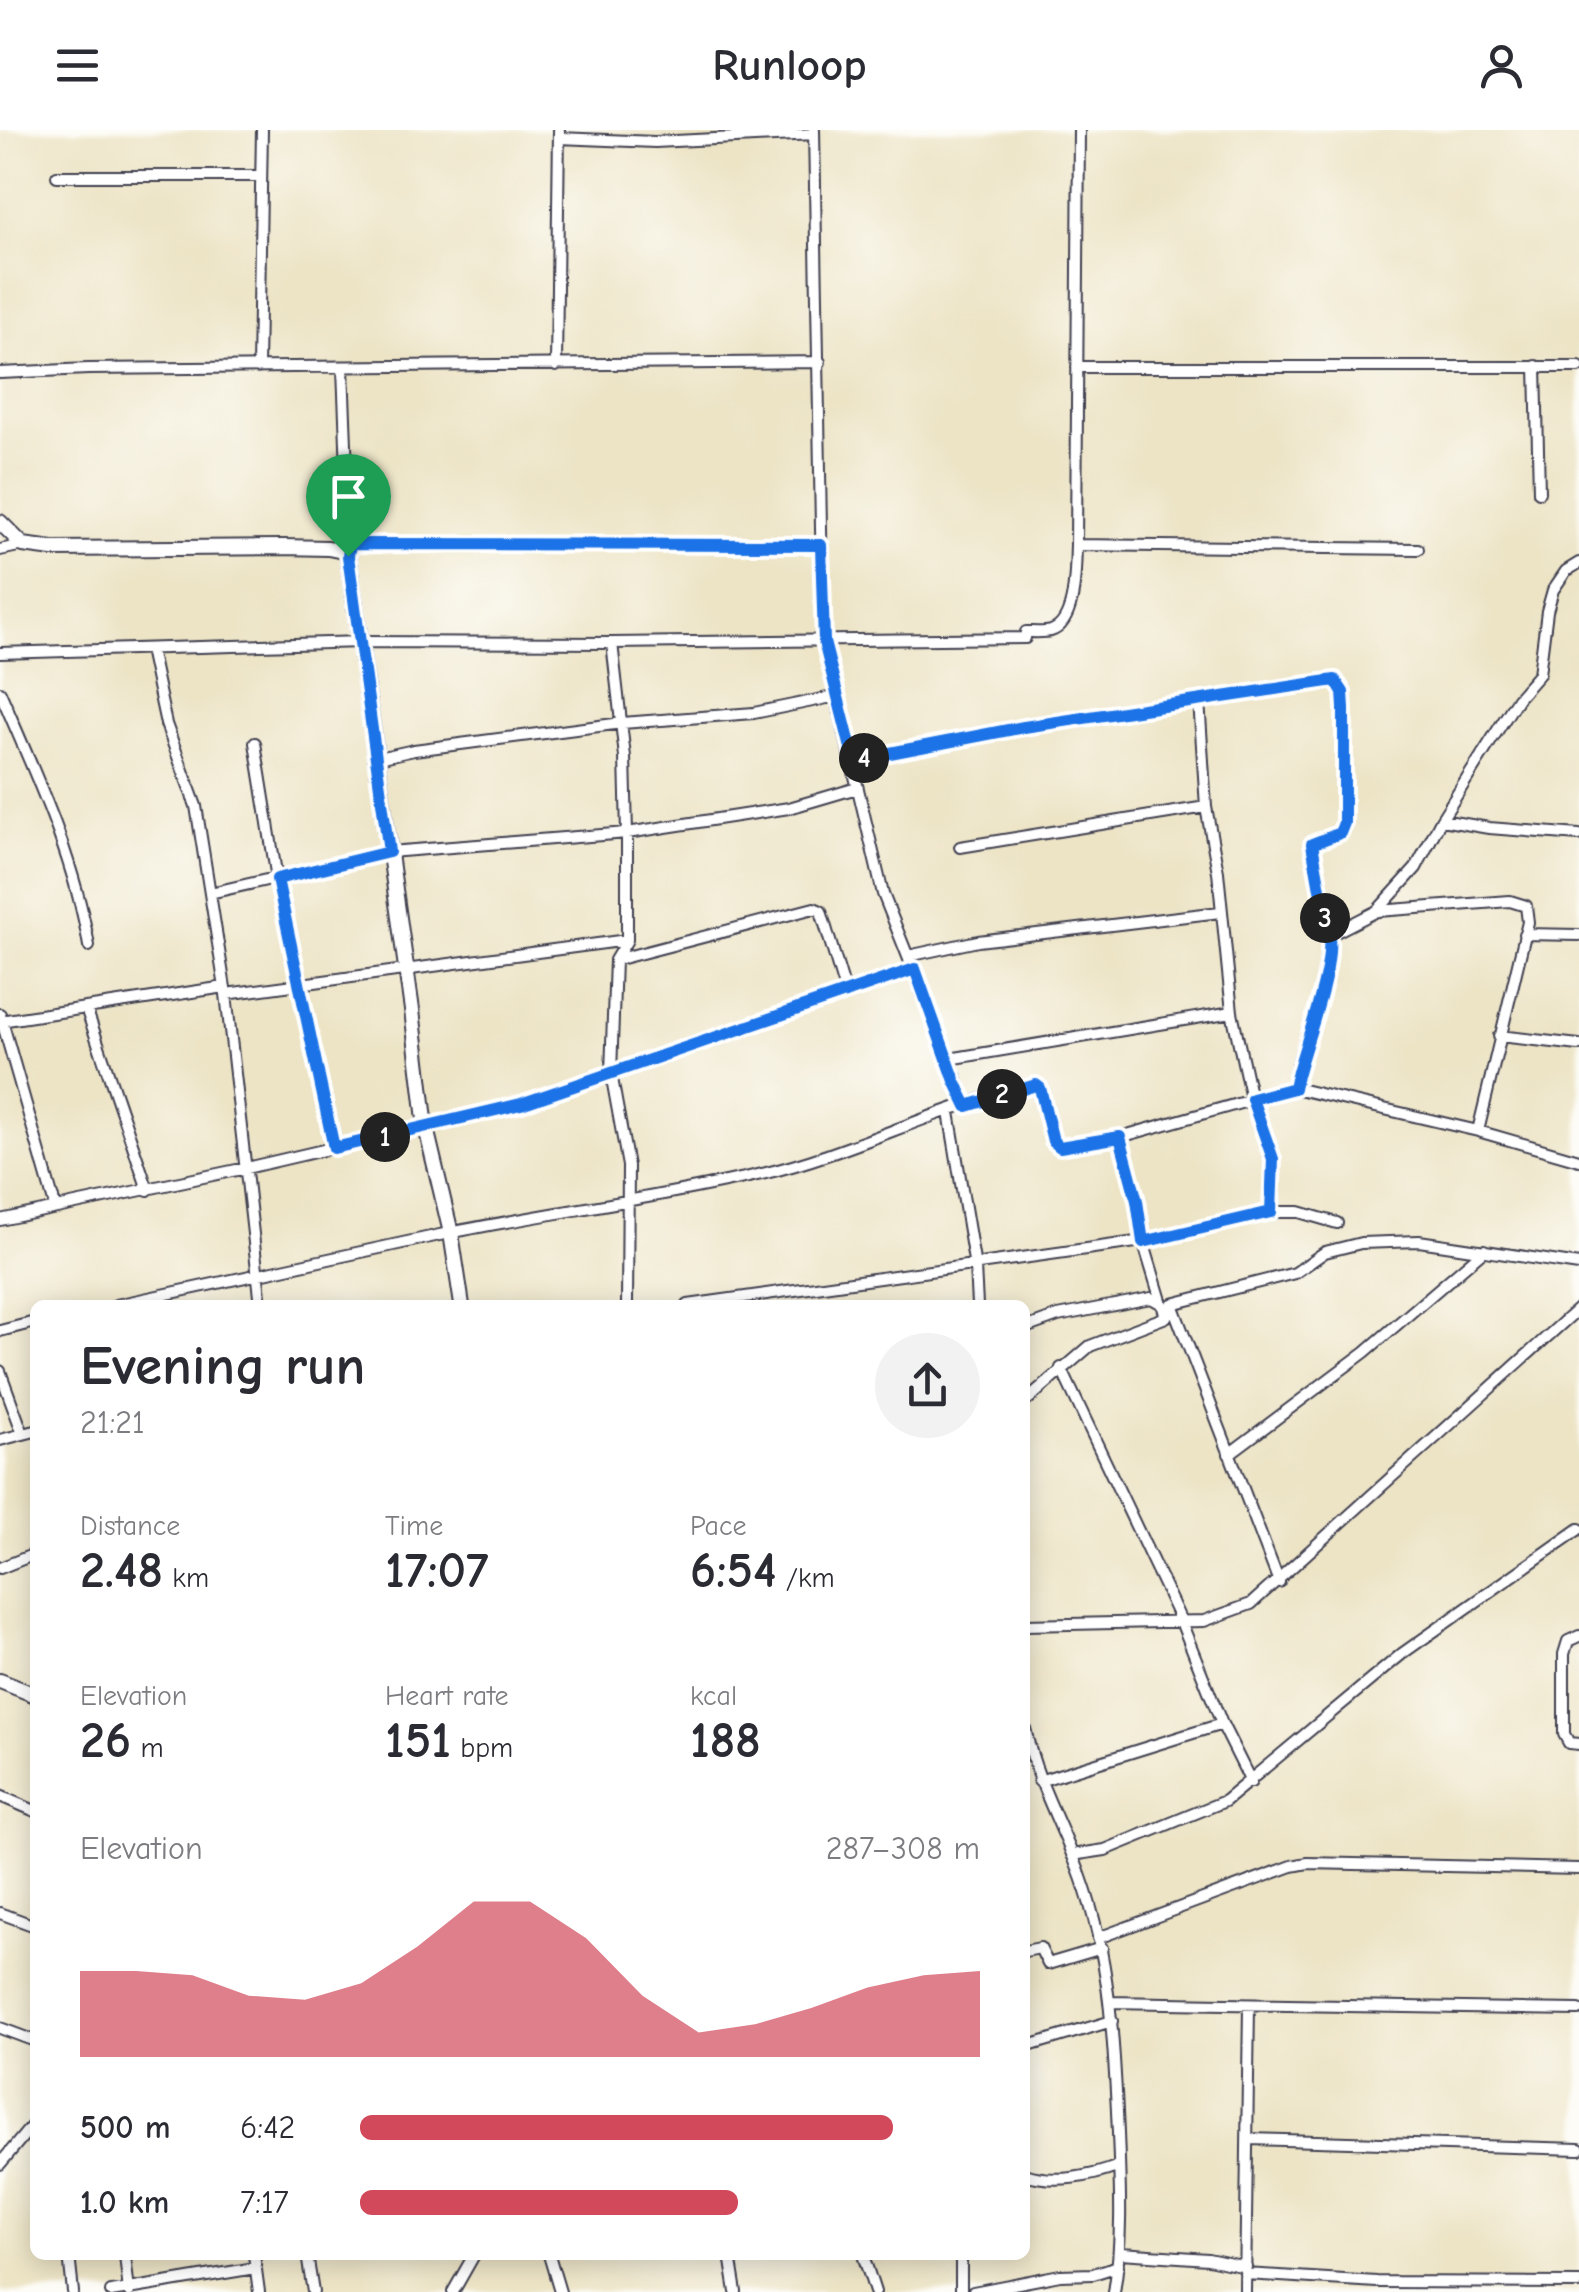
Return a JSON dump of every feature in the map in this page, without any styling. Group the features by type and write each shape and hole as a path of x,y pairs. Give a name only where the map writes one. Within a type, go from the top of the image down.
{"street":[{"path":"258,368 262,130"},
{"path":"0,653 362,642 612,644 1026,638 1026,632 1054,630 1063,623 1072,603 1076,545 1078,130"},
{"path":"556,366 559,134 655,142 814,132 824,642 883,894 967,1106"},
{"path":"56,176 261,176"},
{"path":"0,373 88,368 820,362"},
{"path":"1536,366 1539,492"},
{"path":"1076,368 1579,367"},
{"path":"343,368 349,550 374,759 426,1128 452,1233 461,1300"},
{"path":"0,522 23,545"},
{"path":"0,550 23,545 53,549 343,551 821,545"},
{"path":"1076,545 1418,549"},
{"path":"1330,935 1377,911 1416,868 1441,820 1518,698 1539,674 1546,612 1553,590 1566,571 1579,563"},
{"path":"612,644 622,723 628,833 627,940 615,960 611,1073 628,1166 627,1300"},
{"path":"150,649 166,724 196,806 226,991 260,1300"},
{"path":"854,760 1024,727 1335,680 1343,692 1344,823 1340,833 1312,844 1330,935 1321,994 1294,1088"},
{"path":"0,692 59,828 90,946"},
{"path":"374,759 414,750 622,723 754,713 837,696"},
{"path":"1199,700 1206,808 1218,872 1232,1012 1252,1099 1273,1159 1271,1212"},
{"path":"255,743 277,879 334,1148"},
{"path":"210,893 389,852 628,833 789,808 857,788"},
{"path":"960,847 1206,808"},
{"path":"1441,820 1579,835"},
{"path":"1377,911 1510,901 1526,906 1528,922 1478,1131"},
{"path":"615,960 814,908 820,911 846,994"},
{"path":"908,956 1027,934 1220,912"},
{"path":"1524,934 1579,936"},
{"path":"55,1206 1,1018 301,984 627,940"},
{"path":"0,1220 521,1104 915,969"},
{"path":"86,1008 148,1190"},
{"path":"949,1059 1232,1012"},
{"path":"1499,1036 1579,1046"},
{"path":"140,1300 452,1233 628,1203 835,1155 949,1112 1036,1085 1053,1141 1060,1147 1120,1137 1294,1088 1478,1131 1579,1160"},
{"path":"949,1112 978,1300"},
{"path":"1120,1137 1143,1242 1279,1582"},
{"path":"726,1300 1143,1242 1271,1212 1300,1212 1337,1223"},
{"path":"1030,1326 1058,1316 1151,1298 1166,1303 1295,1272 1326,1252 1361,1242 1420,1242 1579,1265"},
{"path":"1229,1454 1365,1352 1484,1250"},
{"path":"1030,1397 1090,1346 1166,1318 1166,1303"},
{"path":"1030,1624 1204,1621 1251,1604 1579,1308"},
{"path":"0,1331 30,1323"},
{"path":"1061,1368 1180,1619 1250,1782"},
{"path":"0,1371 29,1433 0,1440"},
{"path":"1072,1855 1105,1850 1224,1802 1403,1653 1579,1529"},
{"path":"0,1568 30,1556"},
{"path":"1579,1636 1568,1641 1564,1654 1564,1734 1569,1743 1579,1744"},
{"path":"0,1681 30,1693"},
{"path":"1039,1780 1222,1724"},
{"path":"1030,1747 1039,1780 1072,1855 1100,1943 1112,2021 1119,2166 1120,2253 1114,2292"},
{"path":"0,1796 30,1809"},
{"path":"1030,1950 1040,1948 1048,1964 1308,1863 1579,1868"},
{"path":"0,1913 30,1924"},
{"path":"1109,2002 1579,2010"},
{"path":"1244,2292 1250,2006"},
{"path":"1030,2046 1112,2021"},
{"path":"0,2028 30,2039"},
{"path":"0,2164 30,2128"},
{"path":"1249,2139 1579,2149"},
{"path":"1030,2175 1062,2178 1096,2175 1119,2166"},
{"path":"1120,2253 1208,2258 1246,2270 1377,2287 1579,2283"},
{"path":"69,2260 72,2292"},
{"path":"126,2260 129,2290"},
{"path":"255,2260 258,2292"},
{"path":"308,2260 313,2292"},
{"path":"453,2292 471,2260"},
{"path":"550,2260 560,2292"},
{"path":"731,2260 736,2292"},
{"path":"865,2260 875,2292"},
{"path":"961,2260 961,2292"},
{"path":"973,2292 1060,2275 1093,2274 1118,2266"},
{"path":"112,2292 256,2268"}],"route":[{"path":"350,544 821,545 824,642 854,760 1024,727 1335,680 1343,692 1344,823 1340,833 1312,844 1330,935 1321,994 1294,1088 1252,1099 1273,1159 1271,1212 1143,1242 1120,1137 1060,1147 1053,1141 1036,1085 967,1106 915,969 521,1104 334,1148 277,879 389,852 348,556 350,544"}]}
